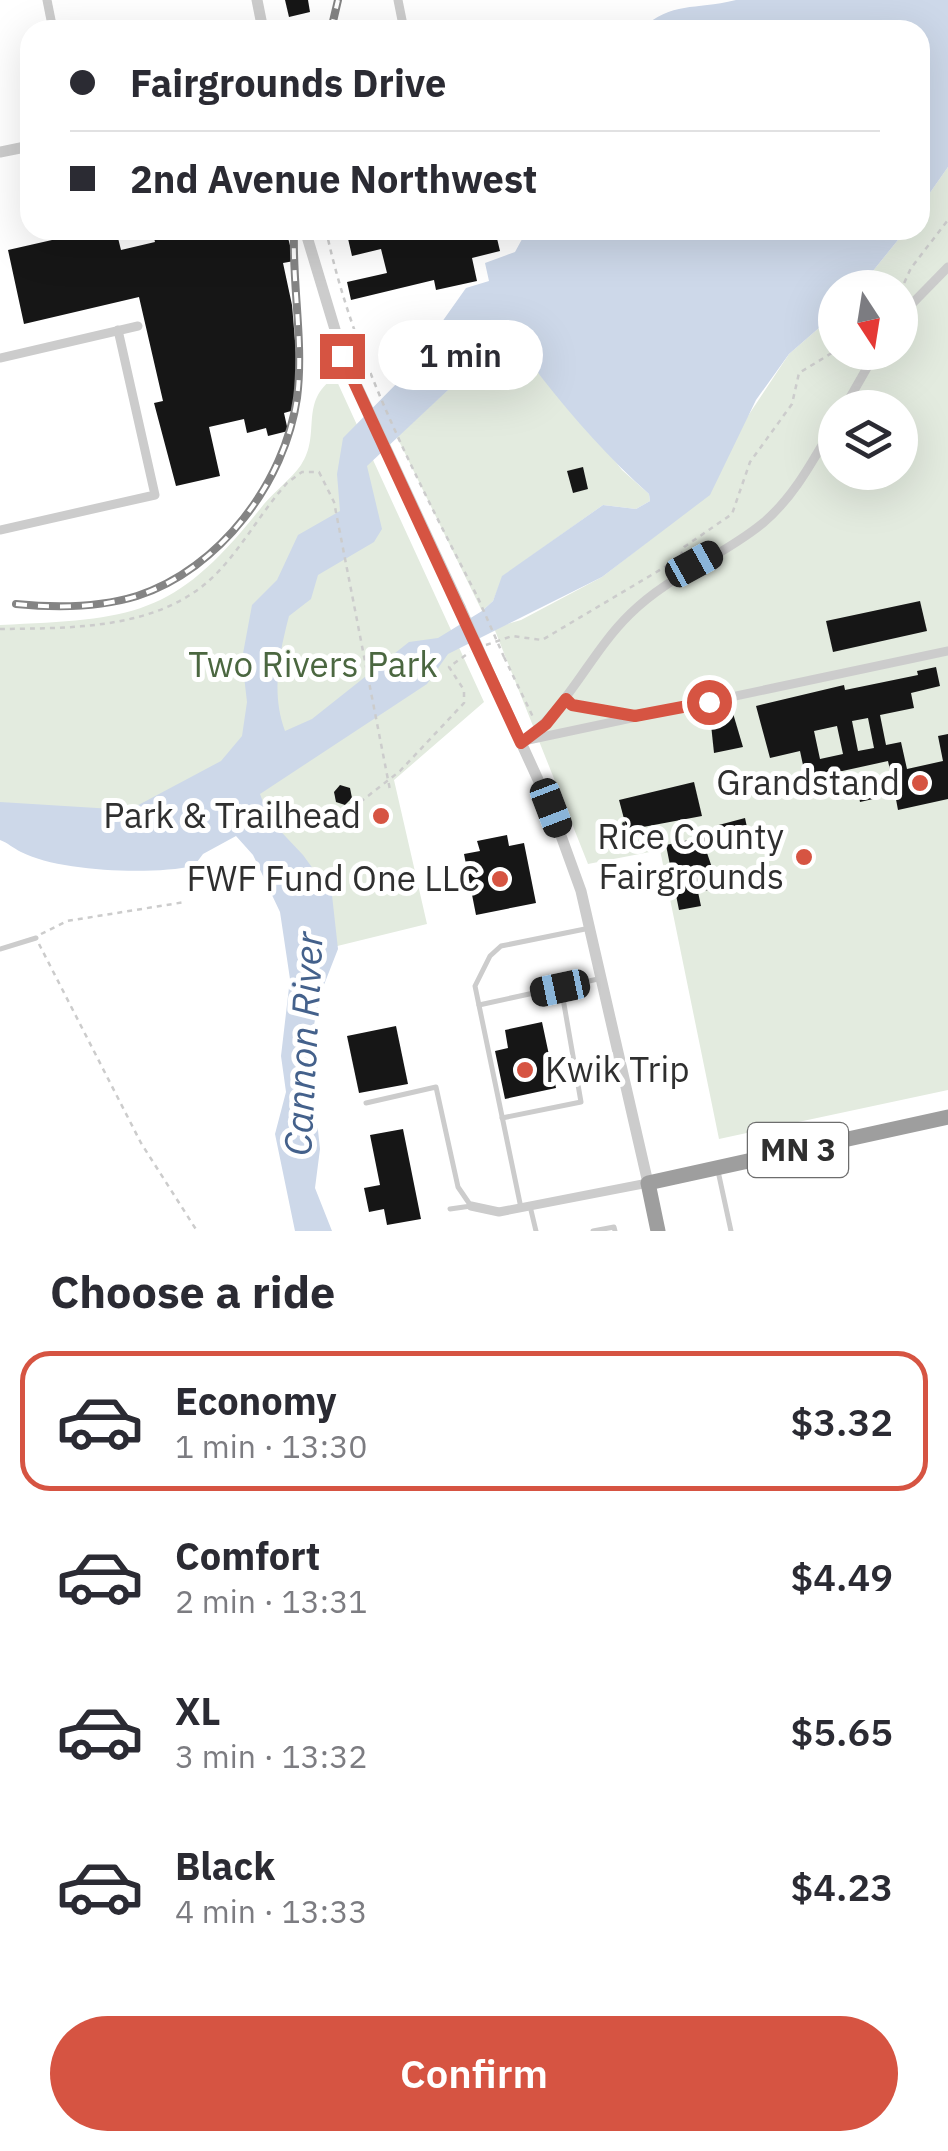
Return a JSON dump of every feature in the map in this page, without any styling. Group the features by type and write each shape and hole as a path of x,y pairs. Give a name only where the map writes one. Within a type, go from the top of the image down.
{"highway":[{"name":"MN 3","path":"648,1183 948,1117"},
{"path":"648,1183 658,1231"}],"street":[{"path":"308,240 331,327 521,743 575,872 648,1183 499,1212 471,1206"},
{"path":"918,298 948,268"},
{"path":"0,358 138,326"},
{"path":"0,530 155,495 118,330"},
{"path":"521,743 546,724 630,613 694,564 766,520 798,484 818,451"},
{"path":"521,743 948,651"},
{"path":"566,699 572,705 635,716"}],"lane":[{"path":"536,1231 502,1118 475,986 479,973 501,946 590,928"},
{"path":"0,949 36,938"},
{"path":"479,1005 602,979"},
{"path":"502,1118 581,1102 560,988"},
{"path":"366,1103 436,1087 458,1188 471,1206 450,1210"},
{"path":"717,1168 731,1231"},
{"path":"593,1231 614,1227 615,1231"}],"path":[{"path":"910,270 948,220"},
{"path":"328,240 342,304 370,375 534,718"},
{"path":"252,819 276,801 305,814 346,812 390,780 464,703 464,690 450,663 504,637 542,640 680,558 684,547 726,521 750,462 792,404 800,373 818,361"},
{"path":"0,629 94,624 172,606 219,572 274,497 302,472 324,476 334,502 348,568 390,790"},
{"path":"185,902 67,922 48,928 36,938 140,1143 198,1231"}],"green space":[{"name":"Rice County Fairgrounds","path":"948,167 948,1090 719,1139 660,850 588,864 494,628 521,620 602,577 664,529 734,437 789,354 818,329 818,370 918,370 918,270 874,270 898,240 930,240 930,193"},
{"path":"513,332 622,470 649,494 650,501 636,509 603,505 503,576 493,601 482,611 397,437 479,361 493,337"},
{"name":"Two Rivers Park","path":"335,377 484,702 394,780 427,924 317,951 233,807 0,830 0,625 121,614 178,590 233,541 301,465 310,442 317,397"}],"water":[{"path":"736,0 948,0 948,167 930,193 930,20 654,20 674,10"},
{"name":"Cannon River","path":"522,240 898,240 874,270 818,270 818,329 789,354 756,400 710,495 602,577 448,654 427,684 260,794 270,820 303,855 332,895 338,949 320,995 314,1025 318,1054 314,1093 320,1149 315,1188 332,1231 295,1231 275,1134 286,1092 281,1056 290,979 280,912 253,855 236,836 203,854 194,866 176,869 131,871 59,864 38,859 0,840 0,802 129,810 221,761 242,736 247,702 242,659 252,605 277,580 298,535 340,511 337,474 343,438 403,377 466,288 489,281 485,263 515,252","holes":["513,332 538,372 606,453 649,494 650,501 636,509 603,505 502,576 493,601 482,611 438,638 409,642 312,719 285,731 277,688 289,616 311,599 318,575 374,542 382,529 367,466 479,361 493,337"]}],"building":[{"path":"285,0 308,0 310,12 289,17"},
{"path":"52,240 118,240 121,250 154,240 289,240 294,261 283,263 292,305 299,388 298,409 284,413 288,431 268,436 266,428 247,433 244,419 209,427 220,476 176,486 154,403 163,401 139,297 24,324 8,250"},
{"path":"348,240 497,240 500,251 472,258 477,281 436,290 434,280 351,300 347,282 387,273 381,249 352,256"},
{"path":"583,467 588,489 573,493 567,471"},
{"path":"920,601 927,631 833,652 826,621"},
{"path":"936,667 940,686 911,693 914,708 880,715 886,745 901,742 907,769 943,761 938,736 948,734 948,799 898,810 895,794 860,802 857,787 892,779 888,761 806,779 800,751 770,758 756,706 844,685 845,690 918,675 917,671","holes":["868,718 874,748 858,751 852,721","837,726 843,754 820,759 814,731"]},
{"path":"732,710 743,747 714,753 710,715"},
{"path":"694,782 702,816 627,830 619,800"},
{"path":"340,785 350,788 352,798 345,805 336,802 334,792"},
{"path":"745,818 750,841 706,850 719,888 698,892 701,906 679,910 666,845 717,834 715,826"},
{"name":"FWF Fund One LLC","path":"507,835 509,846 524,843 536,903 476,915 464,854 480,851 477,841"},
{"name":"Kwik Trip","path":"542,1022 556,1088 505,1099 495,1051 508,1048 505,1030"},
{"path":"396,1026 408,1084 359,1093 347,1036"},
{"path":"403,1129 421,1219 387,1225 384,1209 369,1212 364,1188 380,1185 370,1135"}],"railway":[{"path":"333,20 338,0"},
{"path":"16,604 77,606 137,596 195,565 244,518 279,461 297,398 294,240"}],"place":[{"name":"Grandstand","path":"920,783"},
{"name":"Park & Trailhead","path":"381,816"},
{"name":"Rice County Fairgrounds","path":"804,857"},
{"name":"FWF Fund One LLC","path":"500,879"},
{"name":"Kwik Trip","path":"525,1070"}],"route":[{"path":"342,356 521,743 546,724 566,699 572,705 635,716 709,702"}]}
